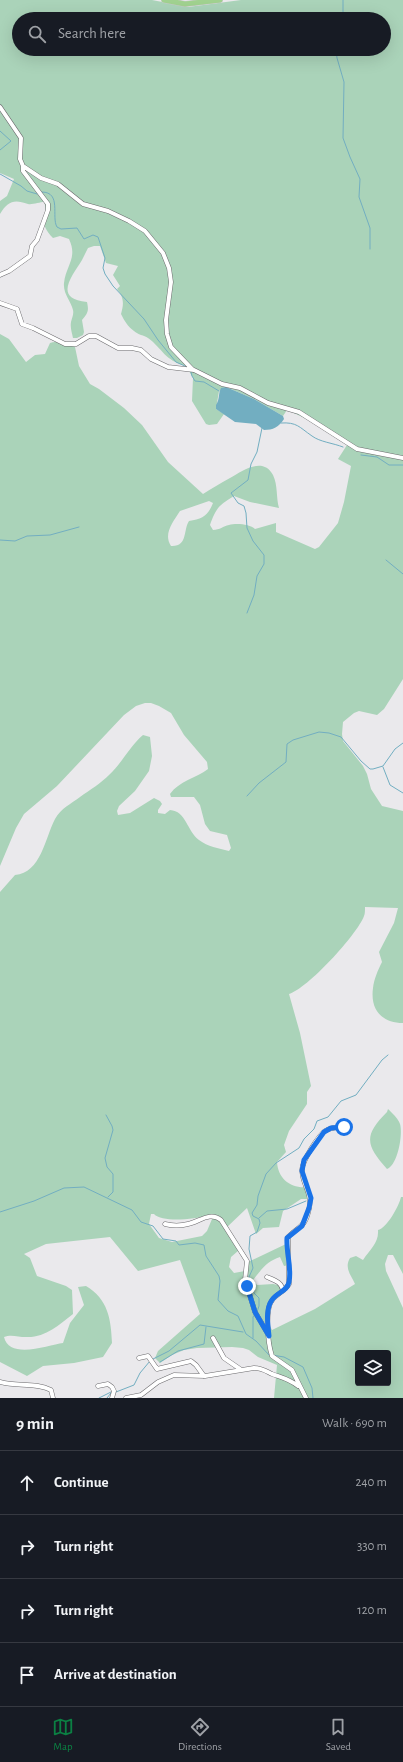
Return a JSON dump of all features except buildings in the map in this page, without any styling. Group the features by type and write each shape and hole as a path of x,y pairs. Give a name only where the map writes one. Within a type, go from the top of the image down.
{"main road":[{"path":"164,0 180,4 220,0"}],"street":[{"path":"180,4 188,0"},
{"path":"0,107 20,135 22,141 20,159 23,166 23,171 48,204 48,210 37,240 32,246 30,256 0,275"},
{"path":"23,166 41,178 58,184 83,204 108,210 129,221 144,231 154,241 163,253 169,268 171,286 166,320 168,341 176,352 194,370 222,384 240,388 268,403 304,414 358,449 403,458"},
{"path":"0,303 17,309 22,324 33,328 63,344 76,344 89,336 96,336 118,348 132,348 141,350 151,358 168,367 194,370"},
{"path":"306,1398 292,1370 272,1356 268,1319 270,1304 274,1298 289,1284 290,1276 287,1238 304,1224 310,1202 310,1196 303,1175 303,1164 324,1132 331,1128 344,1127"},
{"path":"165,1224 175,1226 187,1225 210,1216 217,1217 221,1220 247,1261 245,1280 255,1312 269,1336"},
{"path":"267,1277 278,1282 282,1286 283,1291"},
{"path":"213,1338 224,1358 240,1369"},
{"path":"140,1358 148,1356 157,1369 191,1361 204,1376"},
{"path":"126,1398 141,1395 158,1382 170,1376 204,1376 240,1369 260,1368 273,1374 286,1377 299,1386"},
{"path":"0,1382 17,1385 41,1386 51,1390 53,1398"},
{"path":"98,1386 108,1384 112,1387 114,1391 112,1398"}],"green space":[{"path":"0,0 152,0 188,7 241,0 403,0 403,679 384,709 377,715 359,711 354,713 343,722 342,734 343,741 363,766 371,789 382,806 403,811 403,1023 389,1021 383,1018 373,1003 374,981 382,962 379,952 394,923 398,908 365,907 360,925 342,948 319,972 297,990 289,994 300,1033 311,1086 307,1092 307,1104 289,1131 284,1145 286,1152 277,1162 280,1173 286,1182 296,1186 308,1187 312,1199 301,1199 283,1211 279,1227 263,1228 256,1234 247,1208 225,1229 238,1251 231,1257 229,1267 234,1273 245,1271 248,1262 286,1244 289,1265 284,1266 280,1257 275,1259 265,1266 253,1280 257,1285 278,1285 282,1290 271,1301 269,1324 272,1330 315,1309 355,1284 348,1268 350,1258 356,1256 363,1260 376,1242 378,1230 389,1221 398,1206 401,1197 403,1197 403,1274 393,1255 388,1255 385,1264 386,1271 403,1308 403,1398 274,1398 277,1365 258,1357 249,1350 243,1348 197,1348 184,1350 172,1355 160,1363 155,1358 158,1351 200,1314 180,1260 138,1271 110,1237 46,1244 24,1254 30,1258 37,1276 66,1286 72,1290 73,1314 46,1333 33,1337 4,1337 7,1344 13,1348 21,1350 63,1343 70,1323 84,1305 78,1287 86,1286 104,1303 111,1326 112,1343 103,1357 74,1363 43,1366 27,1376 0,1362 0,892 15,875 24,873 31,868 41,853 51,827 60,812 66,806 106,778 143,735 150,737 152,756 149,771 135,791 119,806 117,811 118,815 130,813 154,798 162,804 158,810 158,813 165,814 170,810 180,814 195,836 202,842 213,847 229,851 231,848 227,835 210,831 205,824 200,805 194,797 171,797 170,794 178,786 208,769 207,762 184,735 171,713 159,706 151,703 145,703 136,706 124,715 57,786 24,814 16,828 0,866 0,334 9,339 26,362 35,355 45,354 50,343 53,342 59,342 75,347 79,366 90,384 124,408 142,425 168,462 203,494 246,469 264,466 269,469 275,479 279,508 250,502 234,496 221,505 216,511 210,525 213,530 235,524 243,524 255,529 276,523 276,532 315,549 319,547 338,523 351,466 338,459 347,445 320,425 287,410 283,416 254,399 226,387 219,391 216,409 224,414 217,424 206,424 192,401 193,378 186,366 173,361 148,338 132,329 123,319 121,314 123,301 117,289 120,286 113,275 118,266 106,263 100,246 88,248 70,279 68,291 70,296 76,300 87,302 88,308 87,314 82,320 83,335 73,338 71,322 73,310 64,287 65,277 72,257 69,239 60,236 53,238 48,232 44,223 46,212 44,202 30,204 12,202 6,206 0,214 0,201 7,196 14,179 0,173","holes":["209,501 213,503 207,514 198,519 189,521 183,541 176,546 171,546 168,533 180,511","151,1214 164,1219 187,1219 207,1216 212,1219 207,1231 202,1236 172,1242 159,1238 149,1224"]},
{"path":"388,1109 400,1124 401,1135 397,1156 391,1166 387,1169 371,1147 370,1140 374,1128"}],"water":[{"path":"226,387 254,399 283,416 284,419 278,426 267,430 264,430 256,424 235,422 216,409 221,388"}],"waterway":[{"path":"343,0 343,12"},
{"path":"337,56 344,82 343,138 360,179 359,197 370,228 370,249"},
{"path":"0,131 11,141 0,150"},
{"path":"0,174 27,191 37,194"},
{"path":"42,192 48,193 54,200 55,223 57,227 61,229 77,228 84,239 93,235 98,237 105,258 103,268 113,286 144,319 158,340 176,362 187,367"},
{"path":"191,372 195,381 204,382 219,391"},
{"path":"281,423 294,424 315,438 343,447"},
{"path":"247,613 254,595 257,576 264,564 264,555 253,541 247,528 244,506 238,503 231,493 248,480 251,464 257,452 262,428"},
{"path":"361,455 377,457 389,465 403,465"},
{"path":"0,540 15,541 27,536 50,535 79,527"},
{"path":"386,560 403,574"},
{"path":"247,796 259,783 286,762 287,744 293,740 319,732 329,733 341,737 361,761 370,769 383,766 395,749 403,743"},
{"path":"383,767 390,785 403,793"},
{"path":"257,1312 259,1298 254,1293 249,1277 253,1268 249,1249 250,1236 257,1232 260,1223 259,1219 253,1216 252,1213 257,1205 258,1196 266,1174 276,1163 299,1148 304,1139 314,1129 317,1121 328,1117 341,1101 356,1095 382,1060 388,1055"},
{"path":"106,1115 113,1130 105,1158 107,1167 113,1174 113,1192 108,1197"},
{"path":"0,1212 34,1201 64,1188 84,1187 132,1210 141,1222 153,1226 163,1239 176,1241 179,1245 195,1243 204,1245 206,1256 219,1276 220,1281 218,1300 228,1311 238,1316 246,1334 256,1341 269,1355"},
{"path":"259,1218 267,1211 287,1209 306,1201"},
{"path":"253,1338 253,1317 255,1314"},
{"path":"153,1359 169,1351 200,1325 243,1332"},
{"path":"160,1362 178,1351 204,1344 206,1327"},
{"path":"272,1355 284,1357 303,1367 312,1388 313,1398"},
{"path":"116,1392 134,1385 140,1373 150,1361"},
{"path":"99,1398 111,1392"},
{"path":"107,1398 111,1393"}],"route":[{"path":"247,1286 253,1300 255,1312 269,1336 268,1313 272,1299 285,1290 289,1284 290,1276 287,1238 302,1226 305,1221 311,1198 302,1171 304,1160 324,1132 331,1128 344,1127"}]}
